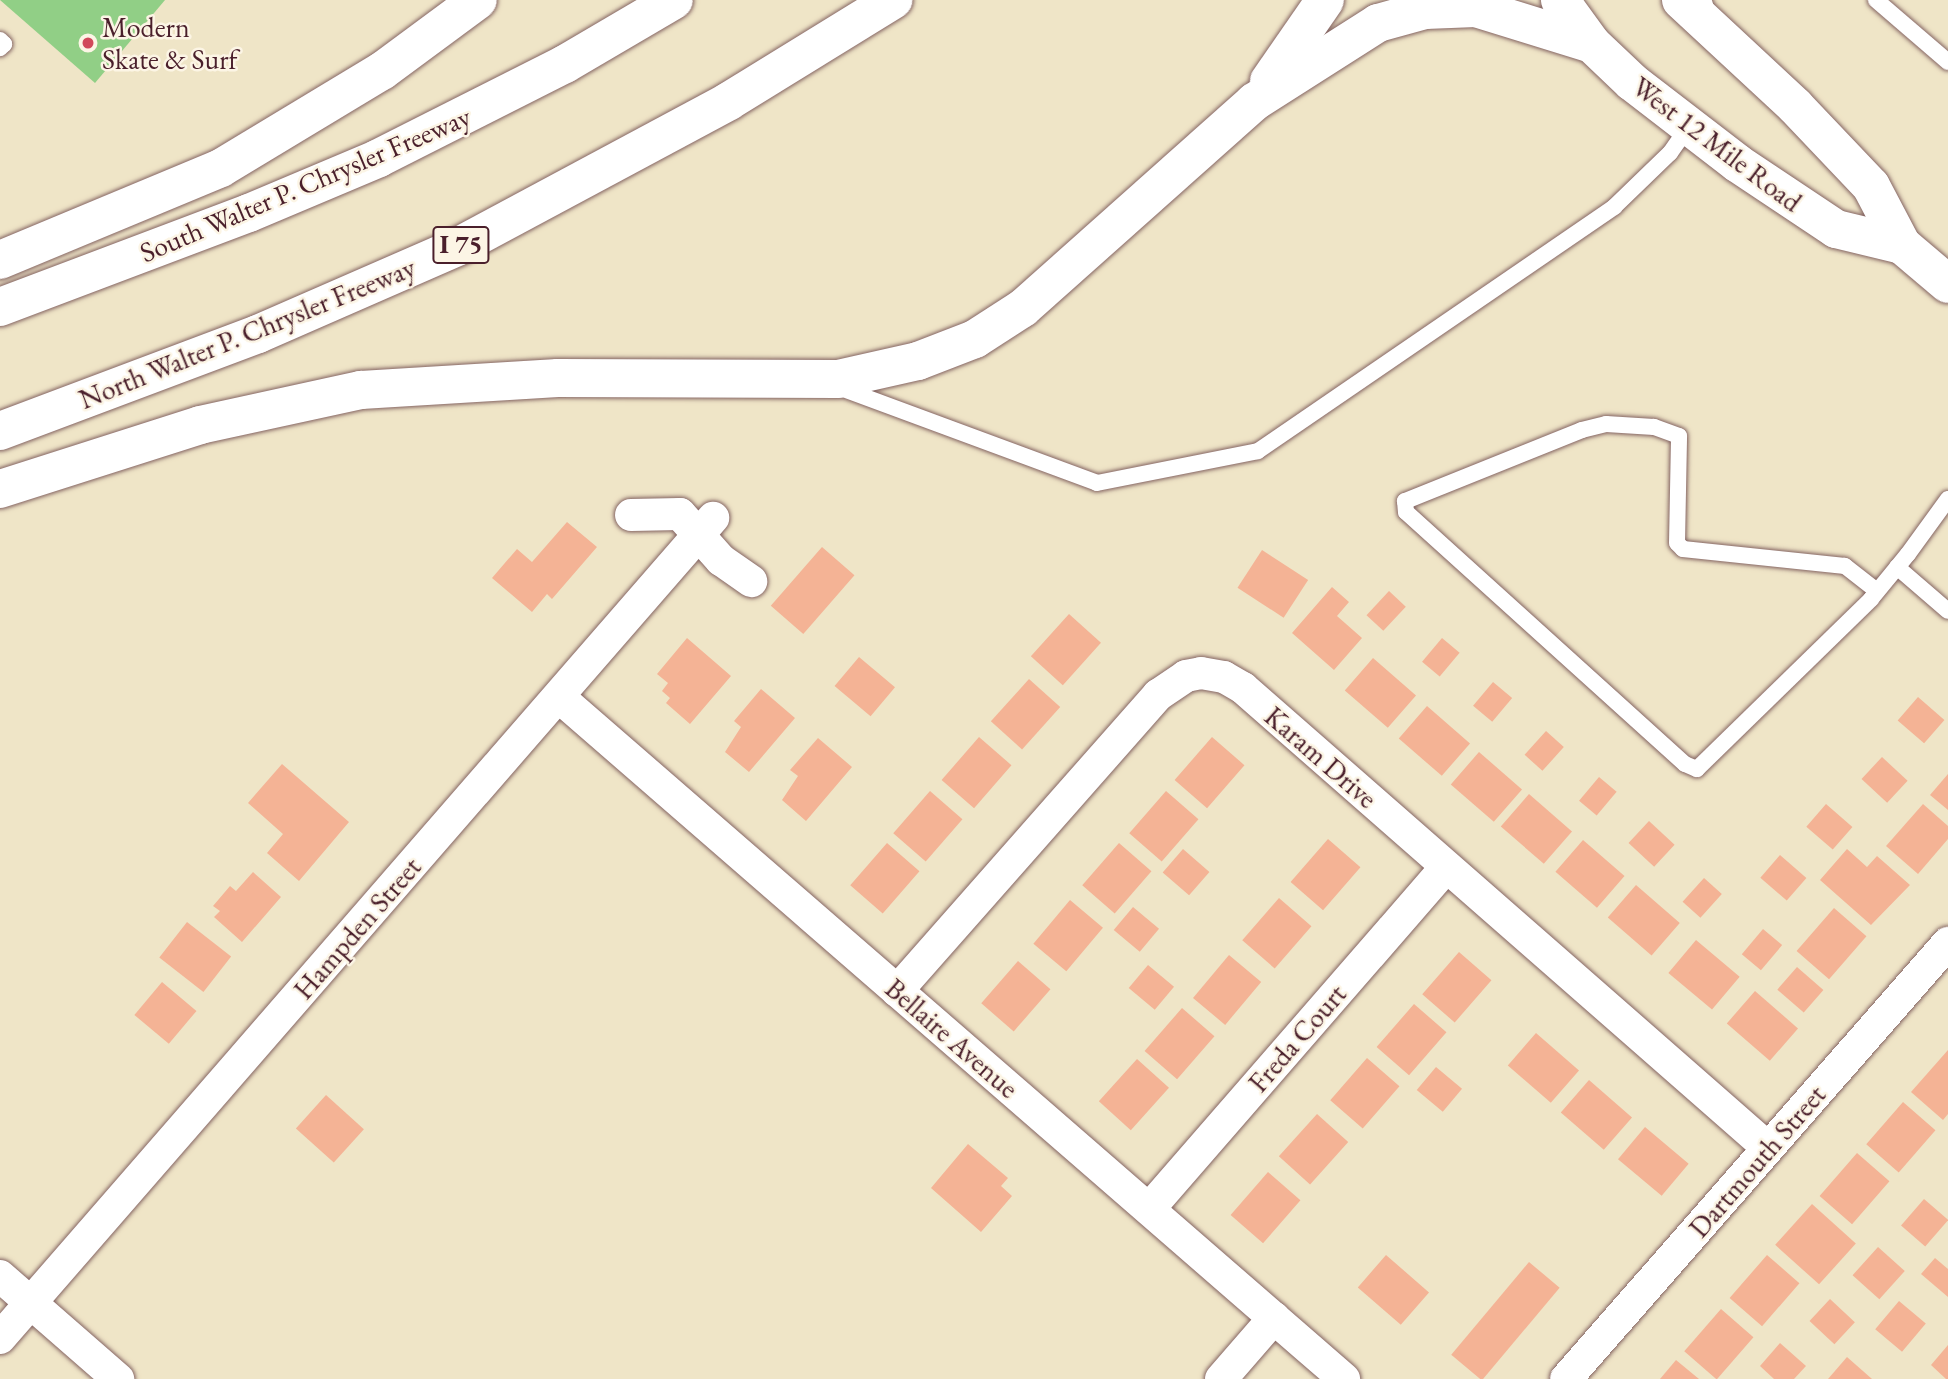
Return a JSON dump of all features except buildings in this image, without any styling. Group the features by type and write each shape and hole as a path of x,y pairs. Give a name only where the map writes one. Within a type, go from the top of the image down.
{"main road":[{"path":"0,260 221,168 382,71 478,0"},
{"name":"South Walter P. Chrysler Freeway","path":"0,307 249,213 379,158 565,64 674,0"},
{"name":"North Walter P. Chrysler Freeway","path":"0,431 258,334 458,246 729,101 893,0"},
{"path":"1254,103 1325,0"},
{"name":"West 12 Mile Road","path":"1560,0 1592,44 1688,127 1836,229 1902,245"},
{"name":"West 12 Mile Road","path":"1690,4 1796,106 1871,186 1902,245 1948,284"},
{"path":"0,489 200,425 361,390 558,378 838,379 918,361 975,339 1023,308 1254,103 1378,23 1424,10 1476,8 1592,44"}],"street":[{"path":"631,514 680,514 707,526 721,560 751,582"},
{"name":"Hampden Street","path":"0,1338 707,526"},
{"name":"Karam Drive","path":"897,991 1158,695 1186,676 1201,673 1224,677 1243,688 1768,1148"},
{"name":"Bellaire Avenue","path":"559,697 1344,1379"},
{"name":"Freda Court","path":"1149,1209 1446,867"},
{"name":"Dartmouth Street","path":"1566,1379 1948,943"},
{"path":"0,1276 118,1379"},
{"path":"1221,1379 1274,1318"}],"lane":[{"path":"1876,0 1948,62"},
{"path":"0,40 4,44 0,48"},
{"path":"817,380 1097,483 1258,451 1614,207 1670,153 1688,127"},
{"path":"1877,591 1845,566 1683,549 1677,543 1679,436 1654,426 1606,424 1582,430 1405,501 1406,512 1685,764 1697,769 1877,591 1948,499"},
{"path":"1897,567 1948,611"}],"green space":[{"name":"Modern Skate & Surf","path":"0,0 165,0 95,83"}],"place":[{"name":"Modern Skate & Surf","path":"88,43"}]}
